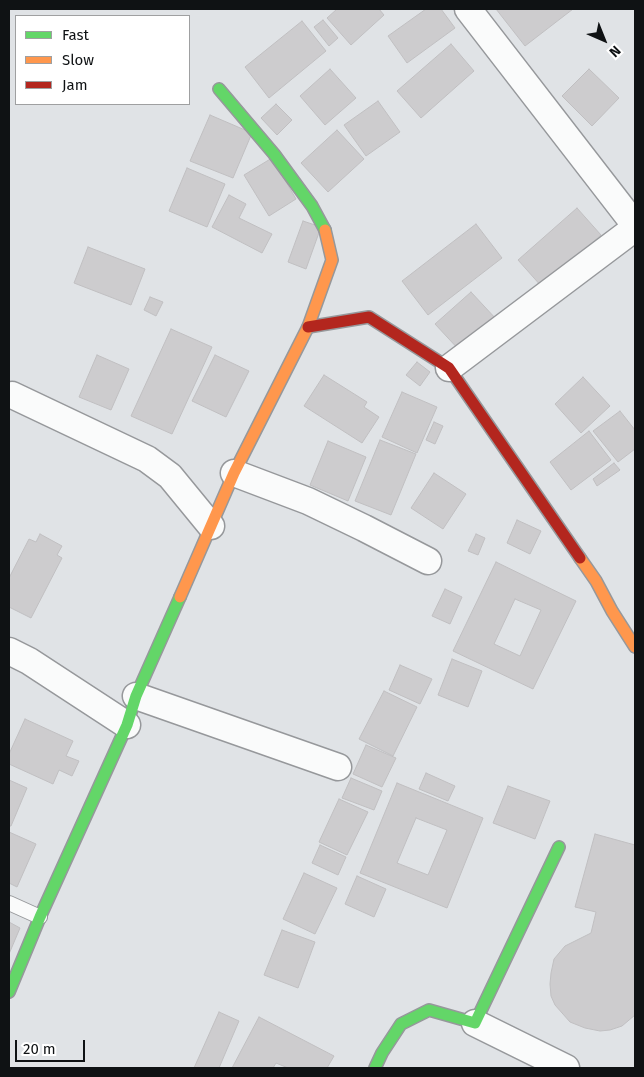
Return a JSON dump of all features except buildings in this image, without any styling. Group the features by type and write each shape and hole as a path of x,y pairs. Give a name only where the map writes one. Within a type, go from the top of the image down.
{"street":[{"path":"449,368 635,227 468,9"},
{"path":"9,992 234,474 308,327 332,260 324,228 312,206 274,154 219,89"},
{"path":"308,327 369,317 449,368 596,581 635,647"},
{"path":"12,395 147,459 170,476 211,526"},
{"path":"234,474 308,501 428,561"},
{"path":"9,652 28,661 127,724"},
{"path":"136,696 338,768"},
{"path":"474,1022 559,847"},
{"path":"375,1068 382,1053 401,1024 429,1010 474,1022 566,1068"}],"lane":[{"path":"9,903 40,917"}],"traffic: fast":[{"path":"219,89 274,154 312,206 325,230"},
{"path":"9,992 40,917 127,725 136,696 180,597"},
{"path":"375,1068 382,1053 401,1024 429,1010 475,1023 559,847"}],"traffic: slow":[{"path":"180,597 234,473 308,327 332,260 325,230"},
{"path":"580,558 596,581 635,647"}],"traffic: jam":[{"path":"308,327 369,317 449,368 580,558"}]}
